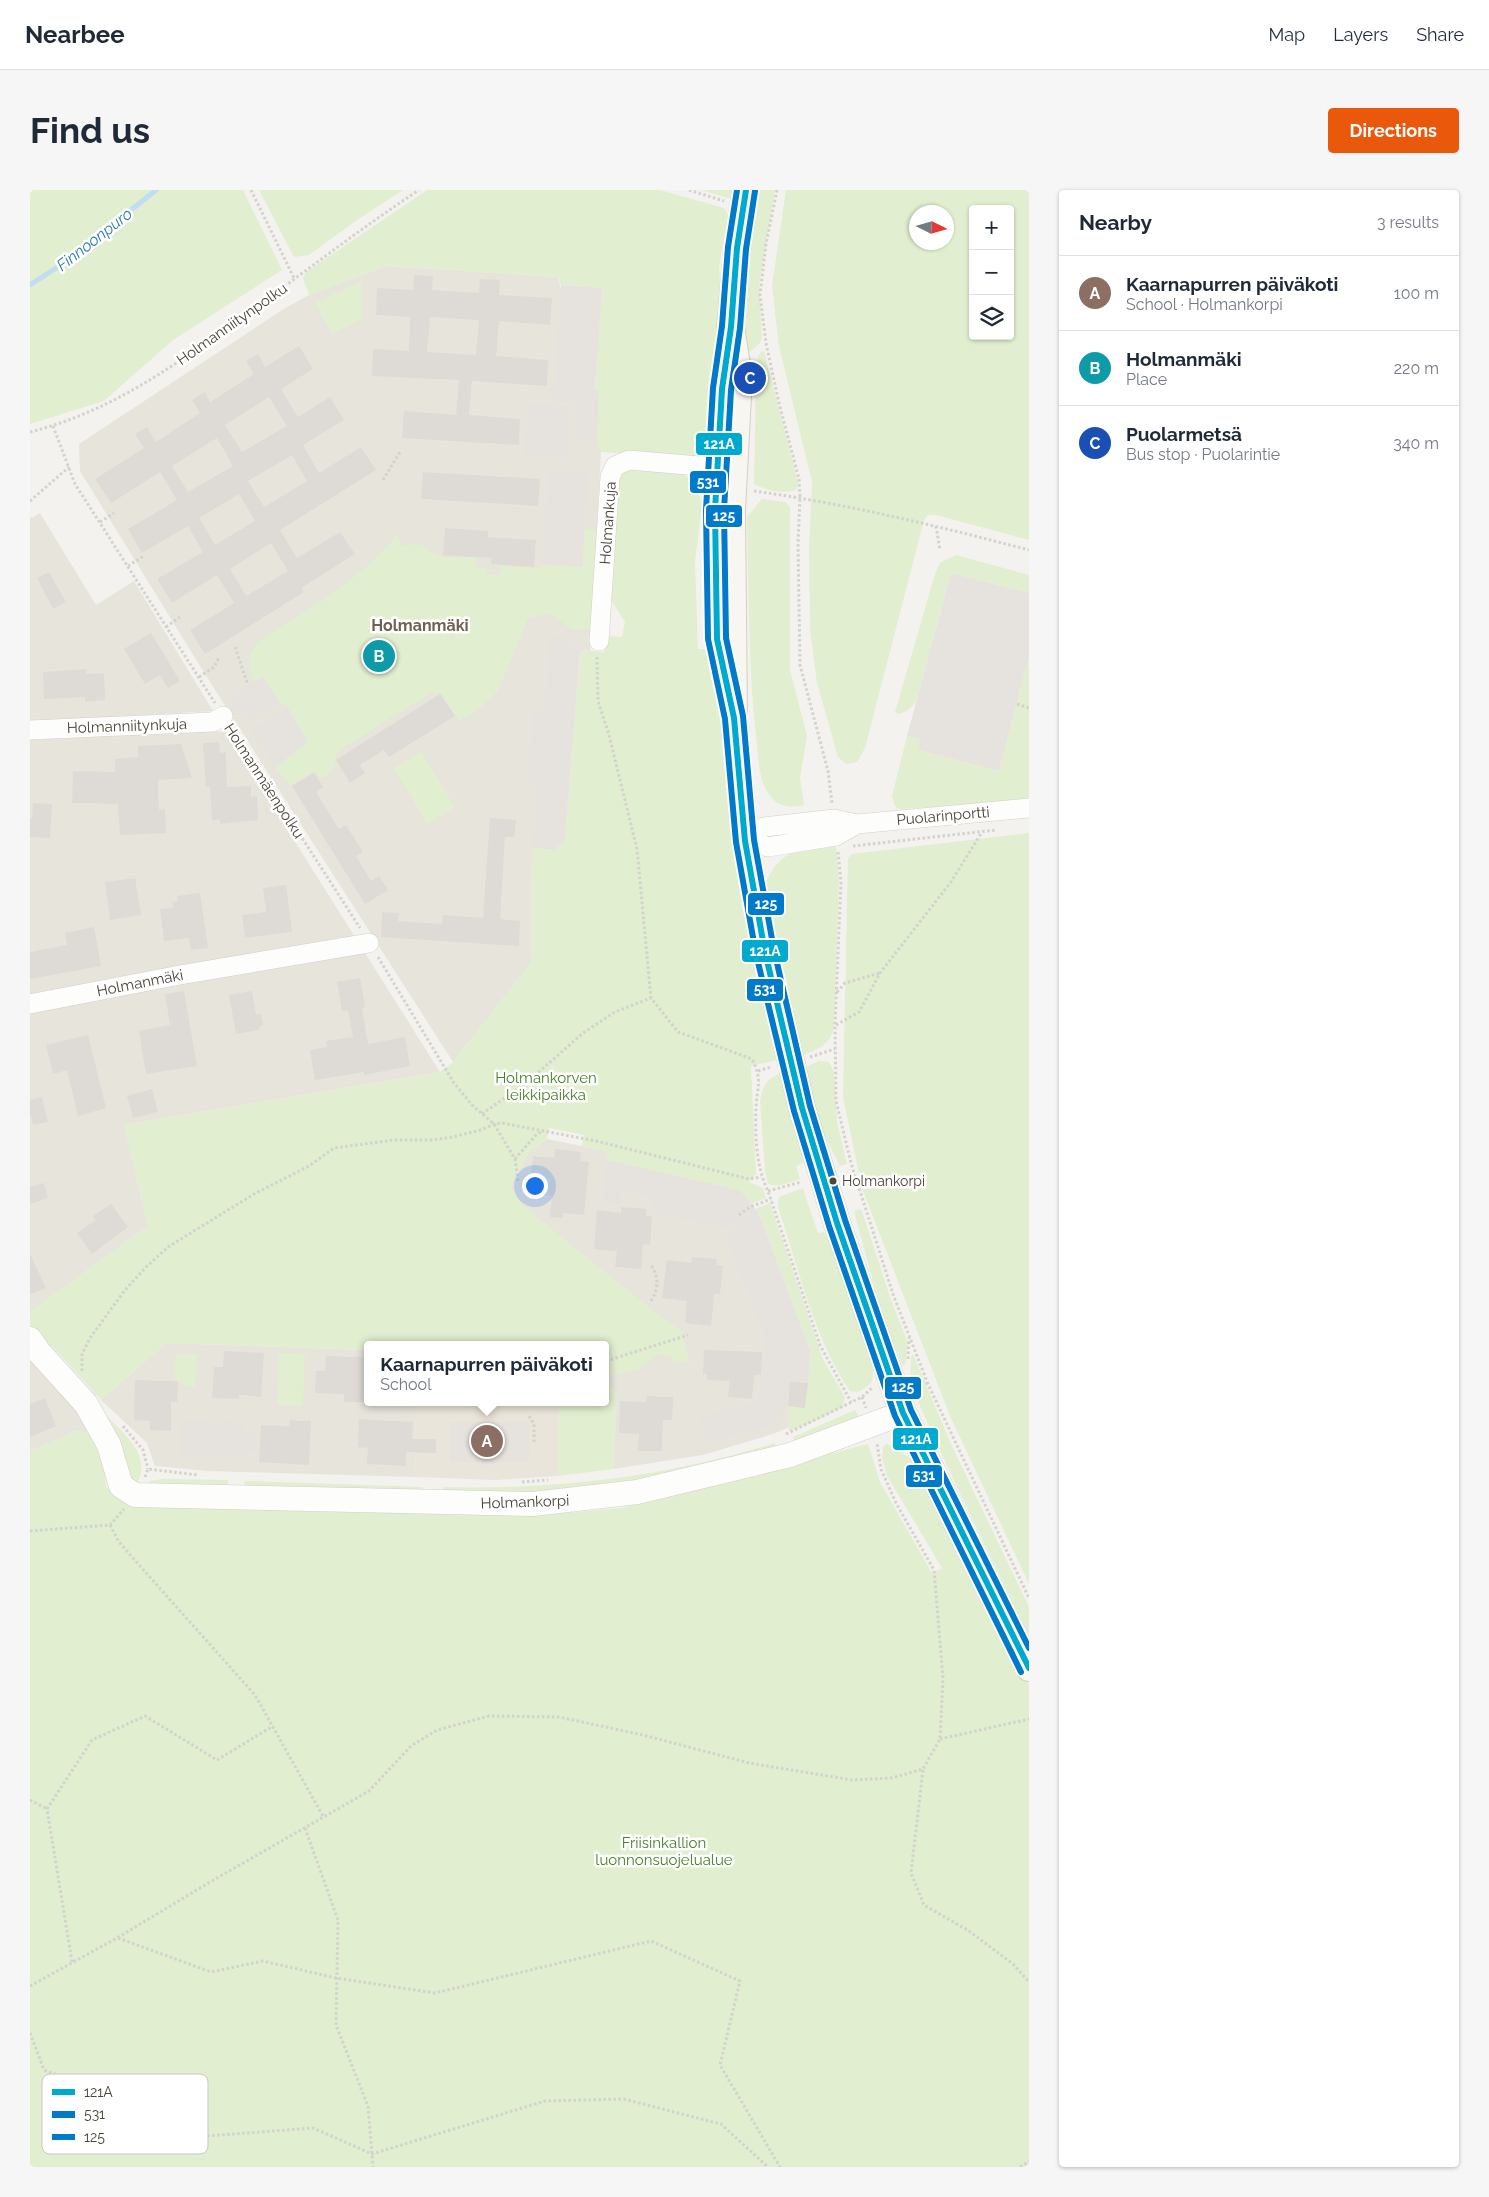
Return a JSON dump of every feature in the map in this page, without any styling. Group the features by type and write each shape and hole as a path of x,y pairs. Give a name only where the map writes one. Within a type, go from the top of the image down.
{"main road":[{"path":"745,199 737,248 731,327 722,389 733,476 715,510 717,639 734,718 745,841 765,952 802,1108 837,1224 899,1377 903,1413 1029,1668"}],"street":[{"name":"Holmankuja","path":"599,641 610,477 615,466 629,460 733,476"},
{"name":"Holmanniitynkuja","path":"30,730 213,722 223,716"},
{"name":"Puolarinportti","path":"745,841 768,847 836,834 857,824 1029,808"},
{"name":"Holmanmäki","path":"30,1004 180,975 369,943"},
{"path":"30,1339 38,1352 86,1404 109,1445 121,1486 135,1495"},
{"name":"Holmankorpi","path":"135,1495 426,1503 533,1504 559,1502 638,1492 790,1455 903,1413"}],"path":[{"path":"251,190 295,280"},
{"name":"Holmanniitynpolku","path":"30,432 53,426 106,405 146,383 295,280 374,219 419,190"},
{"path":"689,190 745,199"},
{"path":"777,190 766,244 760,295 766,343 779,403 795,458 800,497 798,543 800,665 828,770 841,882 835,1026 836,1101 851,1163 885,1270 910,1338 928,1384 1029,1598"},
{"name":"Holmanmäenpolku","path":"53,426 75,484 369,943 454,1084 494,1124"},
{"path":"383,480 400,452"},
{"path":"30,501 69,468"},
{"path":"733,476 800,497 936,526 1029,550"},
{"path":"100,522 114,513"},
{"path":"936,526 940,550"},
{"path":"128,566 144,556"},
{"path":"166,627 180,617"},
{"path":"599,641 596,664 598,701 614,754 637,849 651,998 678,1032 752,1059 758,1070 759,1081 756,1107 761,1177 771,1199 820,1345 852,1402"},
{"path":"235,647 248,685"},
{"path":"199,677 214,667 219,658"},
{"path":"1017,704 1029,708"},
{"path":"836,834 982,832 999,830"},
{"path":"835,1026 859,1012 880,973 951,882 982,832"},
{"path":"836,992 845,982 880,973"},
{"path":"482,1114 532,1079 583,1033 615,1012 651,998"},
{"path":"805,1059 836,1049"},
{"path":"83,1378 82,1354 98,1326 125,1290 146,1267 176,1242 254,1194 309,1166 334,1148 394,1140 448,1138 502,1123 596,1141 749,1179 761,1177"},
{"path":"494,1124 515,1159 518,1181"},
{"path":"515,1159 542,1132"},
{"path":"768,1191 801,1182"},
{"path":"739,1215 750,1207 771,1199"},
{"path":"650,1301 656,1292 657,1285 656,1274 651,1265"},
{"path":"609,1360 688,1335"},
{"path":"899,1377 910,1338"},
{"path":"783,1435 852,1402 874,1386 899,1377 928,1384"},
{"path":"529,1416 534,1424 534,1443"},
{"path":"872,1425 878,1445 881,1469 896,1503 934,1570 943,1678 940,1739 923,1770 911,1873 924,1905 969,1931 1013,1964 1029,1982"},
{"path":"135,1495 148,1469 203,1475"},
{"path":"517,1482 552,1480"},
{"path":"30,1531 110,1525 119,1542 255,1695 324,1818"},
{"path":"72,1962 47,1809 92,1740 145,1716 217,1760 274,1726"},
{"path":"30,1986 117,1938 369,1791 411,1746 437,1730 488,1716 560,1717 643,1735 748,1763 852,1780 892,1778 923,1770"},
{"path":"940,1739 1029,1719"},
{"path":"30,1800 47,1809"},
{"path":"305,1828 338,1920 336,2024 368,2106 373,2167"},
{"path":"117,1938 211,1972 263,1961 336,1978 436,1993 651,1941 740,1981 720,2065 780,2167"},
{"path":"30,2033 44,2070 54,2074"},
{"path":"208,2136 313,2128 372,2154 545,2101 624,2099 721,2124 768,2167"},
{"path":"1020,2167 1029,2161"}],"shaded area":[{"path":"386,266 558,277 597,443 601,452 590,651 581,650 532,848 531,963 453,1062 208,679 80,471 79,444 282,310 309,295"},
{"path":"561,285 602,288 595,390 599,391 597,443 575,442 577,408 573,403 553,401"},
{"path":"528,403 570,406 567,457 525,454"},
{"path":"548,470 588,472 582,567 542,564"},
{"path":"40,513 96,605 134,581 213,711 30,722 30,516 32,518"},
{"path":"951,573 1029,593 1029,657 999,771 918,750 920,739 907,736"},
{"path":"549,637 560,637 580,650 565,840 555,850 532,848 538,786 526,781 533,711 544,712"},
{"path":"262,677 280,703 255,720 242,713 236,716 230,704 233,693"},
{"path":"287,707 308,742 275,767 251,730"},
{"path":"213,731 226,732 440,1072 124,1125 148,1226 30,1312 30,740"},
{"path":"547,1139 606,1151 741,1191 810,1350 804,1421 773,1434 703,1455 613,1469 617,1393 611,1389 609,1383 609,1341 604,1341 510,1186 530,1151"},
{"path":"607,1160 741,1191 759,1214 810,1350 808,1383 790,1381 788,1406 771,1426 707,1443 700,1416 757,1401 765,1338 726,1238 735,1229 651,1212 654,1198 623,1191 619,1206 601,1203"},
{"path":"166,1343 364,1350 364,1406 416,1407 415,1477 207,1471 155,1466 147,1443 101,1400"},
{"path":"30,1353 98,1435 77,1431 30,1451"},
{"path":"372,1406 559,1406 558,1476 496,1480 415,1477 416,1407"},
{"path":"181,1421 244,1422 244,1432 256,1433 256,1452 244,1452 243,1458 181,1457"},
{"path":"450,1422 529,1422 529,1462 450,1462"}],"green space":[{"path":"30,190 243,190 282,270 173,340 104,401 30,424"},
{"path":"259,190 403,190 309,255 294,257"},
{"path":"427,190 660,190 724,208 728,215 719,267 722,312 714,432 711,450 697,458 601,452 597,443 599,391 595,391 601,288 561,285 558,277 386,266 309,295 303,278 306,272"},
{"path":"701,190 738,190 731,199"},
{"path":"759,190 775,190 759,285 762,338 757,346 744,355 744,293"},
{"path":"786,190 1029,190 1029,540 936,515 928,515 924,520 865,748 857,762 846,764 838,757 817,683 810,629 809,547 812,482 779,346 772,286"},
{"path":"361,281 362,319 332,334 315,303"},
{"path":"764,351 798,482 797,489 793,491 776,491 754,484 756,374 758,357"},
{"name":"Holmankorven leikkipaikka","path":"630,469 683,472 696,487 702,503 695,562 698,649 708,649 722,707 782,1059 751,1066 756,1174 749,1182 763,1188 766,1198 751,1204 741,1191 607,1160 606,1151 582,1146 584,1135 549,1128 547,1139 530,1151 510,1186 521,1204 681,1331 690,1364 679,1360 677,1363 670,1357 658,1354 638,1370 609,1377 609,1341 364,1341 364,1350 166,1343 101,1400 52,1346 44,1348 30,1327 30,1312 148,1226 124,1125 440,1072 453,1062 531,963 532,848 555,850 565,840 580,650 604,652 610,636 622,637 625,622 608,595 615,485 620,476"},
{"path":"762,499 785,502 790,507 790,670 807,736 800,778 804,805 799,806 779,804 772,798 763,783 759,764 750,660 747,517"},
{"path":"584,528 598,531 592,629 572,630 556,618 548,615 528,618 498,691 477,711 459,721 441,693 431,693 338,751 332,771 325,777 319,777 314,771 290,786 275,767 308,742 287,707 280,703 263,677 253,682 249,660 251,652 263,639 341,588 371,562 398,534 401,545 420,544 443,557 477,558 476,567 487,568 487,575 500,575 501,566 536,568 542,564 582,567"},
{"path":"956,555 1029,575 1029,593 951,573 916,702 907,711 899,714 895,712 935,574 940,563"},
{"path":"1029,657 1029,802 898,809 894,804 892,796 907,736 921,739 918,750 999,771"},
{"path":"421,752 455,807 427,824 394,768"},
{"path":"1029,833 1029,1584 950,1416 862,1188 843,1097 848,858 852,854"},
{"path":"836,845 839,881 834,1027 827,1042 804,1055 796,1031 765,886 777,864 792,853 812,847"},
{"path":"819,1061 829,1062 834,1072 837,1122 847,1164 840,1166 823,1132 806,1067"},
{"path":"786,1073 795,1103 803,1163 796,1166 800,1179 784,1184 772,1185 768,1184 765,1171 760,1101 767,1082 775,1076"},
{"path":"803,1189 818,1233 824,1232 845,1275 873,1371 871,1382 858,1392 850,1391 826,1349 808,1302 778,1207 779,1197"},
{"path":"770,1203 823,1359 845,1397 843,1407 811,1423 789,1431 788,1406 805,1408 810,1350 759,1214 755,1209"},
{"path":"860,1209 908,1343 905,1365 903,1366 882,1309 864,1251 854,1211"},
{"path":"279,1353 305,1354 303,1406 277,1405"},
{"path":"176,1354 197,1354 195,1387 187,1387 174,1379"},
{"path":"913,1354 951,1444 1029,1607 1029,1637 910,1384 911,1357"},
{"path":"609,1383 611,1389 617,1393 613,1469 558,1476 559,1406 609,1406"},
{"path":"855,1410 859,1417 796,1447 793,1437"},
{"path":"106,1415 128,1438 139,1455 141,1474 137,1484 125,1476 105,1417"},
{"name":"Friisinkallion luonnonsuojelualue","path":"77,1431 98,1435 103,1450 106,1487 121,1498 186,1506 509,1515 621,1508 868,1444 880,1482 932,1573 942,1568 887,1476 882,1458 883,1447 886,1444 893,1446 907,1456 931,1490 968,1558 1029,1685 1029,2167 30,2167 30,1451"},
{"path":"775,1443 779,1453 585,1493 443,1492 443,1487 528,1486 611,1479 652,1473 734,1455"},
{"path":"162,1479 228,1480 228,1488 147,1484 150,1481"},
{"path":"245,1481 423,1487 423,1496 243,1488"}],"building":[{"path":"414,275 433,276 432,290 479,293 480,279 500,280 499,295 552,298 550,325 499,321 496,356 548,360 547,386 472,381 469,415 520,419 519,445 402,438 404,411 456,415 459,380 372,376 373,349 409,351 410,317 376,315 377,288 413,290","holes":["430,317 479,320 476,355 427,352"]},
{"path":"299,346 313,369 281,389 298,417 330,397 344,420 303,445 319,473 361,447 376,470 280,530 297,558 340,532 355,554 301,588 304,592 205,654 190,630 234,603 217,575 172,603 157,579 203,552 188,526 142,553 128,529 177,500 160,472 111,503 95,479 144,448 135,434 147,427 156,442 200,413 192,400 205,392 210,402 254,374 246,361 258,354 265,367","holes":["269,397 287,426 242,452 225,425","217,438 233,466 188,492 172,466","292,455 307,481 264,507 248,481","239,494 255,521 215,545 199,518","271,543 288,571 246,596 230,569"]},
{"path":"423,472 540,479 538,506 421,499"},
{"path":"445,528 488,531 488,537 536,540 534,567 491,564 492,558 443,555"},
{"path":"49,572 66,602 53,609 37,578"},
{"path":"151,633 180,681 168,688 160,675 145,684 124,649"},
{"path":"86,669 86,674 104,673 105,700 85,702 85,697 44,699 43,672"},
{"path":"440,694 455,716 389,757 384,750 360,765 365,773 350,783 336,760"},
{"path":"219,742 220,753 226,752 227,787 251,786 251,797 257,796 258,820 220,824 220,819 212,821 210,787 206,787 203,743"},
{"path":"181,744 192,778 158,780 159,810 165,809 166,833 120,835 118,804 72,803 73,771 115,772 115,759 138,757 138,746"},
{"path":"314,773 323,787 316,792 339,829 346,825 363,852 356,856 371,881 379,876 388,890 365,904 292,786"},
{"path":"33,803 52,804 50,838 30,837 30,818 32,819"},
{"path":"490,818 516,820 514,837 505,837 500,919 520,921 519,946 381,937 382,912 399,913 398,921 442,924 443,915 483,918"},
{"path":"135,878 141,915 110,920 105,882"},
{"path":"286,885 292,932 245,938 242,915 266,912 263,888"},
{"path":"200,893 208,948 191,950 189,938 164,941 160,909 173,908 172,902 178,901 177,896"},
{"path":"94,927 101,966 30,979 30,952 67,945 65,933"},
{"path":"360,978 365,1007 362,1008 368,1044 405,1037 410,1066 364,1075 364,1072 315,1080 310,1050 327,1047 326,1041 353,1037 348,1010 342,1011 337,982"},
{"path":"184,991 197,1066 146,1074 139,1031 170,1025 165,994"},
{"path":"252,991 256,1015 261,1014 263,1026 259,1027 259,1030 236,1034 229,995"},
{"path":"88,1035 106,1108 78,1116 67,1070 53,1074 46,1045"},
{"path":"152,1089 158,1112 133,1118 127,1096"},
{"path":"42,1097 48,1122 33,1125 30,1113 30,1100"},
{"path":"555,1149 581,1152 580,1161 589,1162 584,1215 563,1213 563,1218 550,1217 552,1196 529,1194 533,1156 554,1158"},
{"path":"44,1183 48,1198 30,1204 30,1187"},
{"path":"111,1204 128,1227 92,1254 77,1233 96,1220 93,1216"},
{"path":"621,1207 646,1209 646,1216 652,1216 650,1245 643,1244 641,1269 615,1267 617,1251 594,1249 597,1210 621,1213"},
{"path":"30,1254 46,1288 30,1294"},
{"path":"692,1257 717,1259 716,1265 723,1266 720,1294 714,1294 711,1326 685,1323 687,1301 662,1298 667,1260 691,1263"},
{"path":"704,1350 762,1352 761,1375 754,1375 752,1399 728,1397 730,1381 707,1380 707,1374 703,1374"},
{"path":"224,1351 264,1353 261,1397 239,1395 239,1399 212,1398 214,1367 223,1367"},
{"path":"326,1356 364,1357 364,1402 344,1402 344,1394 315,1393 316,1371 325,1371"},
{"path":"135,1380 178,1381 177,1402 171,1402 171,1431 150,1430 150,1421 134,1420"},
{"path":"790,1381 808,1383 805,1408 788,1406"},
{"path":"647,1396 673,1397 672,1420 663,1420 662,1451 638,1451 639,1434 619,1433 620,1401 646,1402"},
{"path":"45,1398 56,1426 30,1437 30,1404"},
{"path":"359,1419 413,1422 412,1439 436,1439 436,1453 406,1452 406,1466 367,1464 368,1448 358,1447"},
{"path":"290,1420 311,1421 309,1465 259,1462 261,1425 289,1426"}],"waterway":[{"name":"Finnoonpuro","path":"30,285 70,259 156,190"}],"transit line":[{"name":"531","path":"737,190 728,247 722,326 713,388 706,510 708,639 725,719 736,842 756,954 794,1111 829,1226 895,1416 1021,1672"},
{"name":"121A","path":"746,190 737,248 731,327 722,389 715,510 717,639 734,718 745,841 765,952 802,1108 837,1223 903,1413 1029,1668"},
{"name":"125","path":"755,191 746,249 740,328 731,390 724,510 726,638 743,716 754,840 774,950 810,1106 845,1220 911,1410 1029,1648"}],"place":[{"name":"Puolarmetsä","path":"750,378"},
{"name":"Holmanmäki","path":"379,656"},
{"name":"Holmankorpi","path":"833,1181"},
{"name":"Kaarnapurren päiväkoti","path":"487,1441"}],"district":[{"name":"Holmanmäki","path":"420,625"}]}
